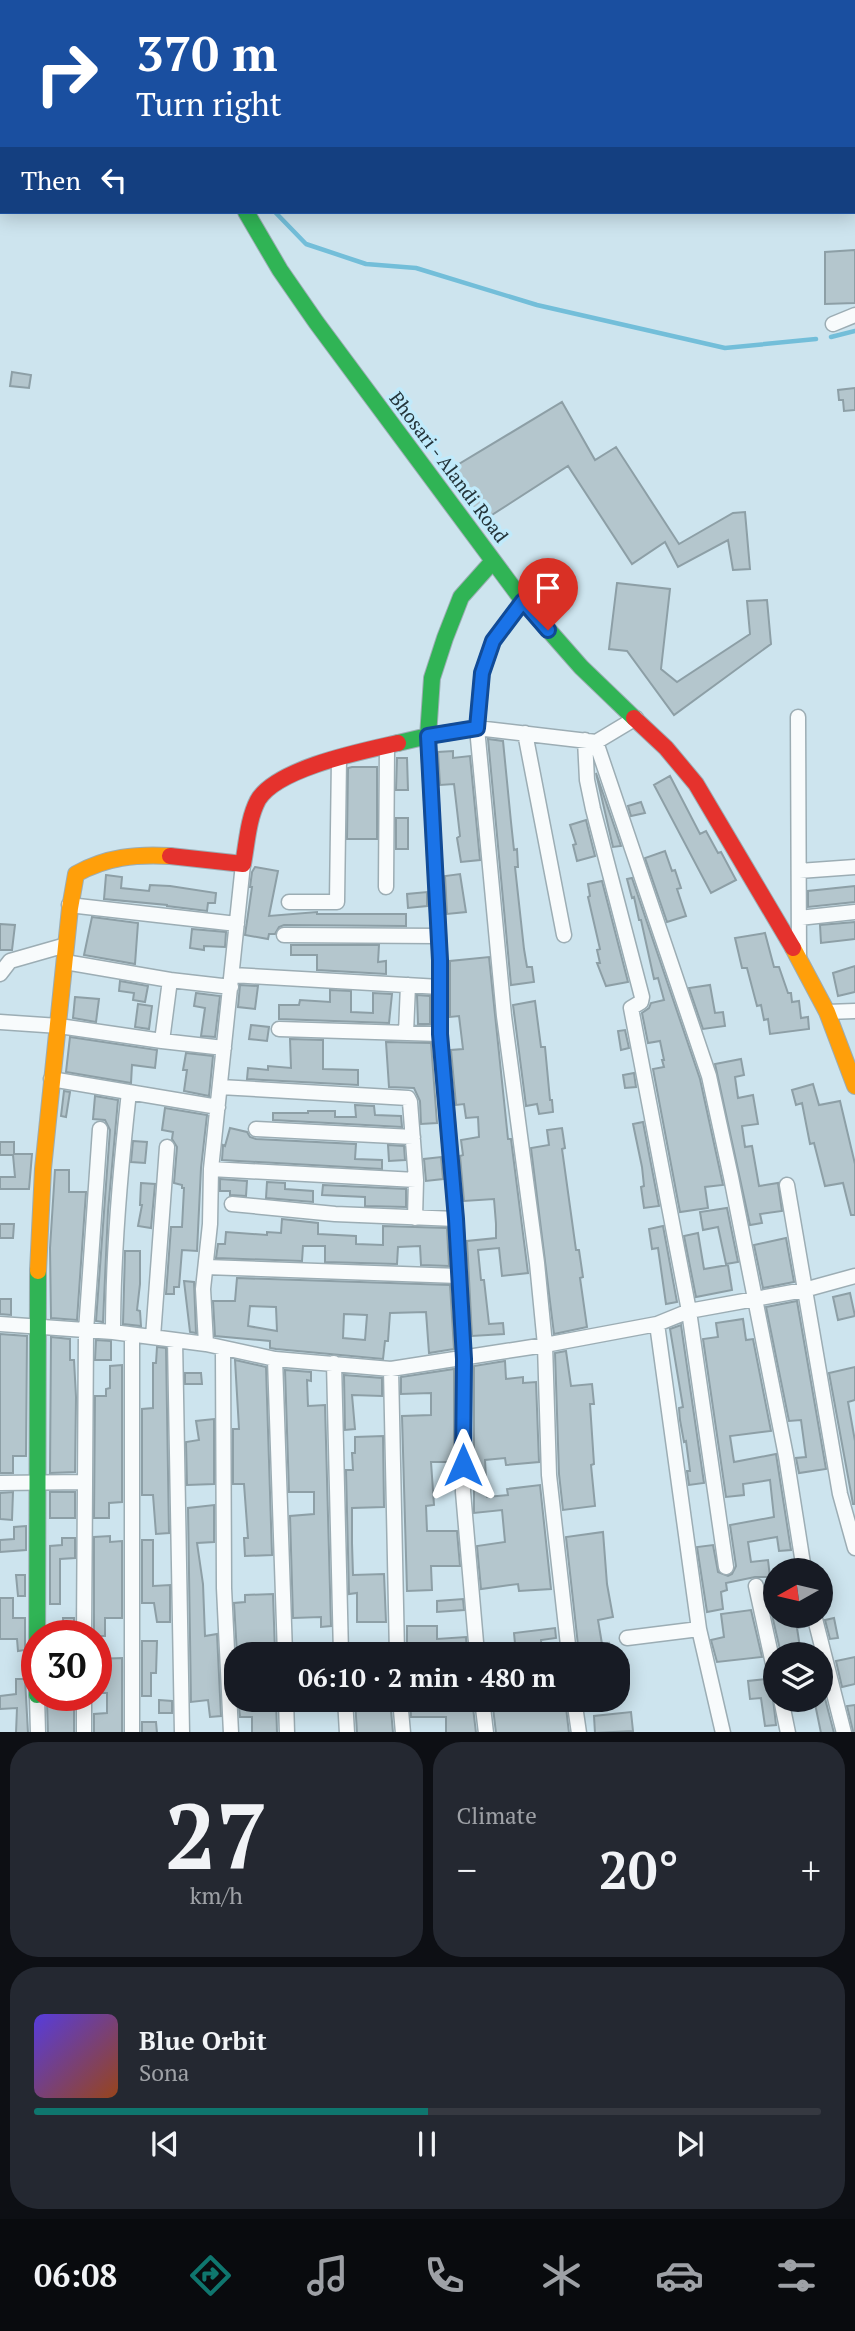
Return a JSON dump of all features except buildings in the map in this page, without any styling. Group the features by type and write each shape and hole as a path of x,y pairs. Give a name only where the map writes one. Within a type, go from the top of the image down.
{"street":[{"name":"Bhosari - Alandi Road","path":"247,214 280,270 316,322 523,601 581,667 666,748 696,784 799,959 827,1012 855,1086"},
{"path":"833,324 855,315"},
{"path":"476,1642 463,1492 464,1359 456,1219 440,1034 428,736 432,678 445,638 461,597 493,561"},
{"path":"523,601 493,641 482,673 477,728 504,1016 537,1263 545,1345 549,1475 568,1642"},
{"path":"798,717 799,959"},
{"path":"205,1344 203,1289 210,1224 211,1169 243,864 260,797 276,781 300,769 428,736 477,728 590,741 636,719"},
{"path":"525,733 564,935"},
{"path":"590,741 709,1076 732,1177 786,1456 802,1558"},
{"path":"590,741 587,780 642,997 641,1002 631,1008 690,1311 726,1567"},
{"path":"386,887 387,746"},
{"path":"289,902 337,902 339,759"},
{"path":"37,1620 37,1286 51,1079 59,1026 69,905 76,874 92,864 145,854 243,864"},
{"path":"799,871 855,867"},
{"path":"69,905 237,924"},
{"path":"799,918 855,912"},
{"path":"284,935 438,936"},
{"path":"0,974 10,961 66,953 170,980 440,987"},
{"path":"162,1041 170,980"},
{"path":"406,1033 408,985"},
{"path":"827,1012 855,1011"},
{"path":"0,1022 59,1026 224,1048"},
{"path":"279,1029 440,1034"},
{"path":"51,1079 218,1107"},
{"path":"220,1087 405,1097 410,1102 413,1137 415,1218"},
{"path":"113,1332 114,1249 128,1092"},
{"path":"84,1620 86,1331 100,1129"},
{"path":"256,1129 413,1137"},
{"path":"153,1337 167,1147"},
{"path":"211,1169 416,1180"},
{"path":"787,1185 840,1494 855,1548"},
{"path":"232,1205 335,1214 456,1219"},
{"path":"206,1266 458,1276"},
{"path":"0,1324 113,1332 205,1344 275,1359 391,1369 464,1359 657,1324 690,1311 804,1290 855,1276"},
{"path":"657,1324 699,1629 723,1732"},
{"path":"132,1335 132,1732"},
{"path":"175,1340 182,1732"},
{"path":"223,1349 224,1588 231,1732"},
{"path":"275,1359 285,1642"},
{"path":"334,1363 341,1642"},
{"path":"391,1369 397,1642"},
{"path":"0,1483 85,1482"},
{"path":"756,1586 768,1642"},
{"path":"817,1628 845,1732"},
{"path":"627,1638 699,1629"},
{"path":"37,1711 38,1732"},
{"path":"84,1711 84,1732"},
{"path":"286,1712 287,1732"},
{"path":"346,1712 347,1732"},
{"path":"401,1712 403,1732"},
{"path":"484,1712 486,1732"},
{"path":"577,1712 579,1732"},
{"path":"784,1712 788,1732"}],"waterway":[{"path":"277,214 306,244 366,264 416,268 537,305 725,348 816,339"},
{"path":"831,337 855,331"}],"traffic: fast":[{"path":"247,214 280,270 316,322 523,601 581,667 634,718"},
{"path":"398,743 428,736 432,678 445,638 461,597 493,561"},
{"path":"37,1620 38,1271"}],"traffic: slow":[{"path":"38,1271 43,1169 70,908 76,874 122,858 170,856"},
{"path":"793,948 827,1012 855,1086"}],"traffic: jam":[{"path":"634,718 666,748 696,784 793,948"},
{"path":"170,856 243,864 252,815 258,800 268,789 283,779 322,762 398,743"}],"route":[{"path":"463,1465 464,1359 456,1219 440,1034 440,960 428,736 477,728 482,673 493,641 523,601 548,630"}]}
